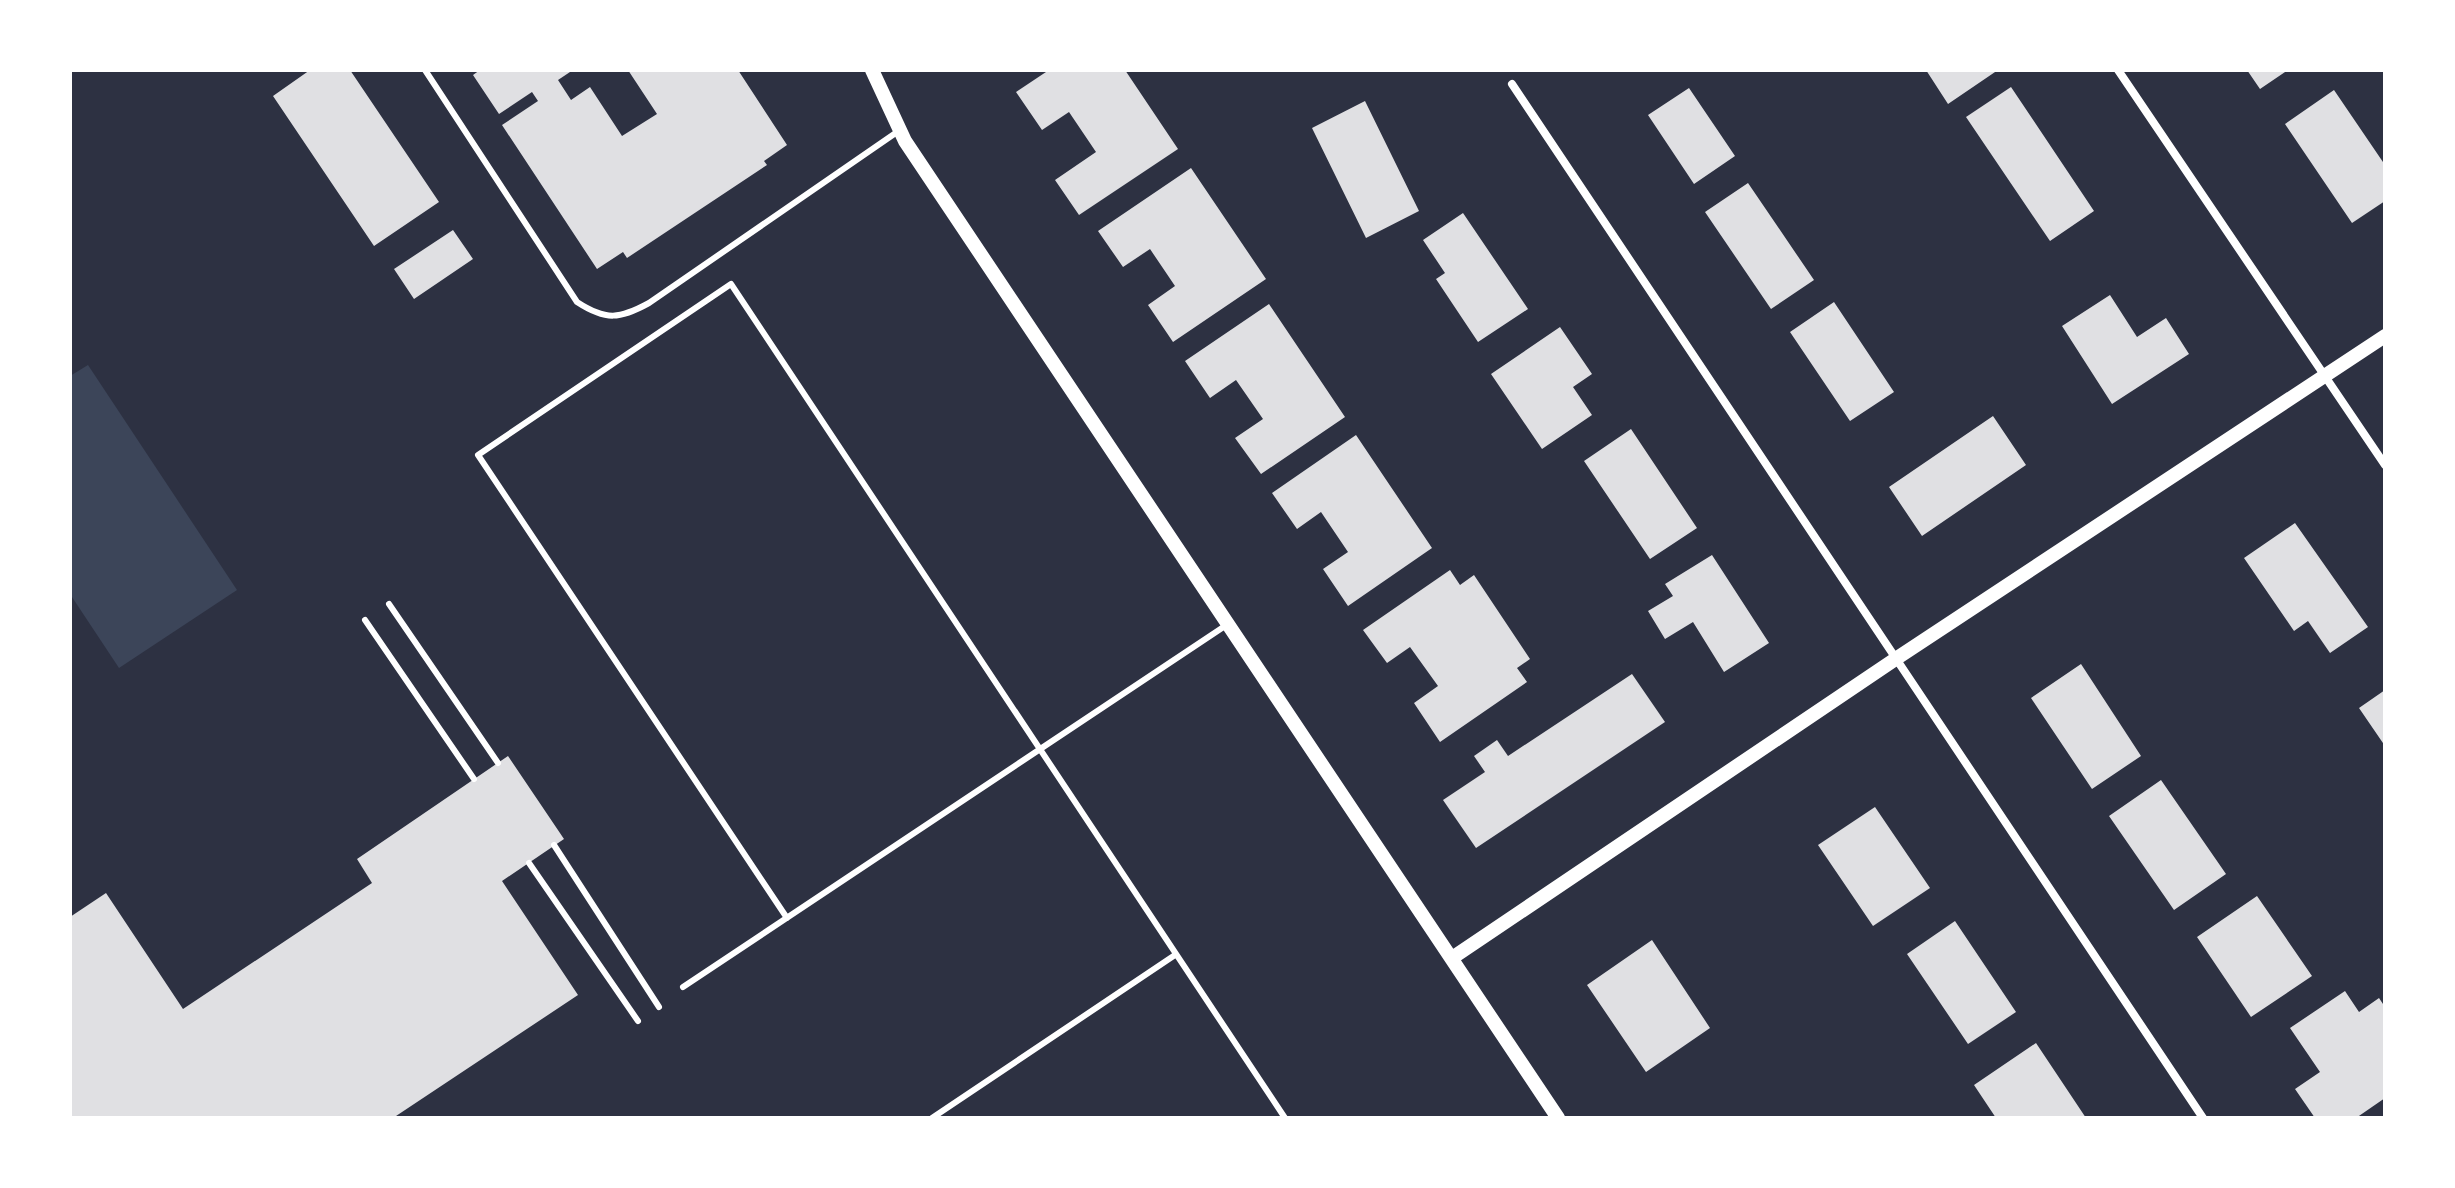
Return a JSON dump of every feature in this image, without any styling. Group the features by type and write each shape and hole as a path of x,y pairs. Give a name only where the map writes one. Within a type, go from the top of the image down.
{"street":[{"path":"872,70 900,130 1558,1118"},
{"path":"2118,70 2385,465"},
{"path":"1512,84 2203,1118"},
{"path":"1452,958 1897,658 2385,336"}],"lane":[{"path":"425,70 577,302 597,315 626,316 649,303 900,130"},
{"path":"787,918 478,455 731,284 1038,751 1285,1118"},
{"path":"389,604 498,763"},
{"path":"365,620 474,779"},
{"path":"683,987 1228,624"},
{"path":"554,845 659,1007"},
{"path":"529,863 638,1021"},
{"path":"932,1118 1175,955"}],"shaded area":[{"path":"88,365 237,590 119,668 70,594 70,376"}],"building":[{"path":"310,70 350,70 439,202 374,246 273,96"},
{"path":"480,70 573,70 558,80 571,100 590,87 622,136 657,114 628,70 738,70 787,145 764,161 767,165 627,258 623,252 597,269 502,125 538,101 532,92 499,114 473,75"},
{"path":"1049,70 1125,70 1178,149 1079,215 1055,180 1096,152 1069,112 1042,130 1016,92"},
{"path":"1926,70 1998,70 1948,104"},
{"path":"2247,70 2288,70 2260,89"},
{"path":"2011,87 2094,211 2050,241 1966,117"},
{"path":"1689,88 1735,156 1694,184 1648,115"},
{"path":"2334,90 2385,165 2385,201 2352,223 2285,124"},
{"path":"1365,101 1419,211 1366,238 1312,128"},
{"path":"1191,168 1266,279 1173,342 1148,305 1175,286 1150,249 1123,267 1098,231"},
{"path":"1748,183 1814,280 1771,309 1705,212"},
{"path":"1463,213 1528,309 1478,342 1436,279 1445,273 1423,240"},
{"path":"453,230 473,259 414,299 394,269"},
{"path":"2110,295 2137,337 2166,318 2189,354 2112,404 2062,326"},
{"path":"1834,302 1894,392 1850,421 1790,332"},
{"path":"1269,304 1345,417 1261,474 1235,438 1263,419 1236,380 1210,398 1185,361"},
{"path":"1560,327 1592,374 1573,387 1592,415 1542,449 1491,374"},
{"path":"1993,416 2026,465 1922,536 1889,487"},
{"path":"1631,429 1697,528 1650,559 1584,461"},
{"path":"1356,435 1432,548 1348,606 1323,569 1348,552 1321,512 1297,529 1272,493"},
{"path":"2295,523 2368,627 2330,653 2308,621 2294,631 2244,558"},
{"path":"1712,555 1769,643 1724,672 1693,622 1665,639 1648,611 1673,596 1665,584"},
{"path":"1450,570 1460,585 1474,575 1530,659 1517,668 1527,682 1440,742 1414,703 1438,686 1410,647 1387,663 1363,630"},
{"path":"2081,664 2141,756 2092,789 2031,698"},
{"path":"1632,674 1665,722 1476,848 1443,800 1485,772 1474,756 1497,740 1508,756"},
{"path":"2385,690 2385,746 2359,708"},
{"path":"508,756 564,839 502,881 578,995 393,1118 70,1118 70,917 106,893 183,1009 372,883 357,859"},
{"path":"2161,780 2226,874 2174,910 2109,816"},
{"path":"1875,807 1930,888 1873,926 1818,845"},
{"path":"2257,896 2312,976 2251,1017 2197,937"},
{"path":"1955,921 2016,1012 1968,1044 1907,954"},
{"path":"1652,940 1710,1028 1646,1072 1587,985"},
{"path":"2345,991 2359,1012 2379,998 2385,1007 2385,1098 2356,1118 2315,1118 2295,1089 2320,1072 2290,1028"},
{"path":"2036,1043 2086,1118 1996,1118 1974,1085"}]}
